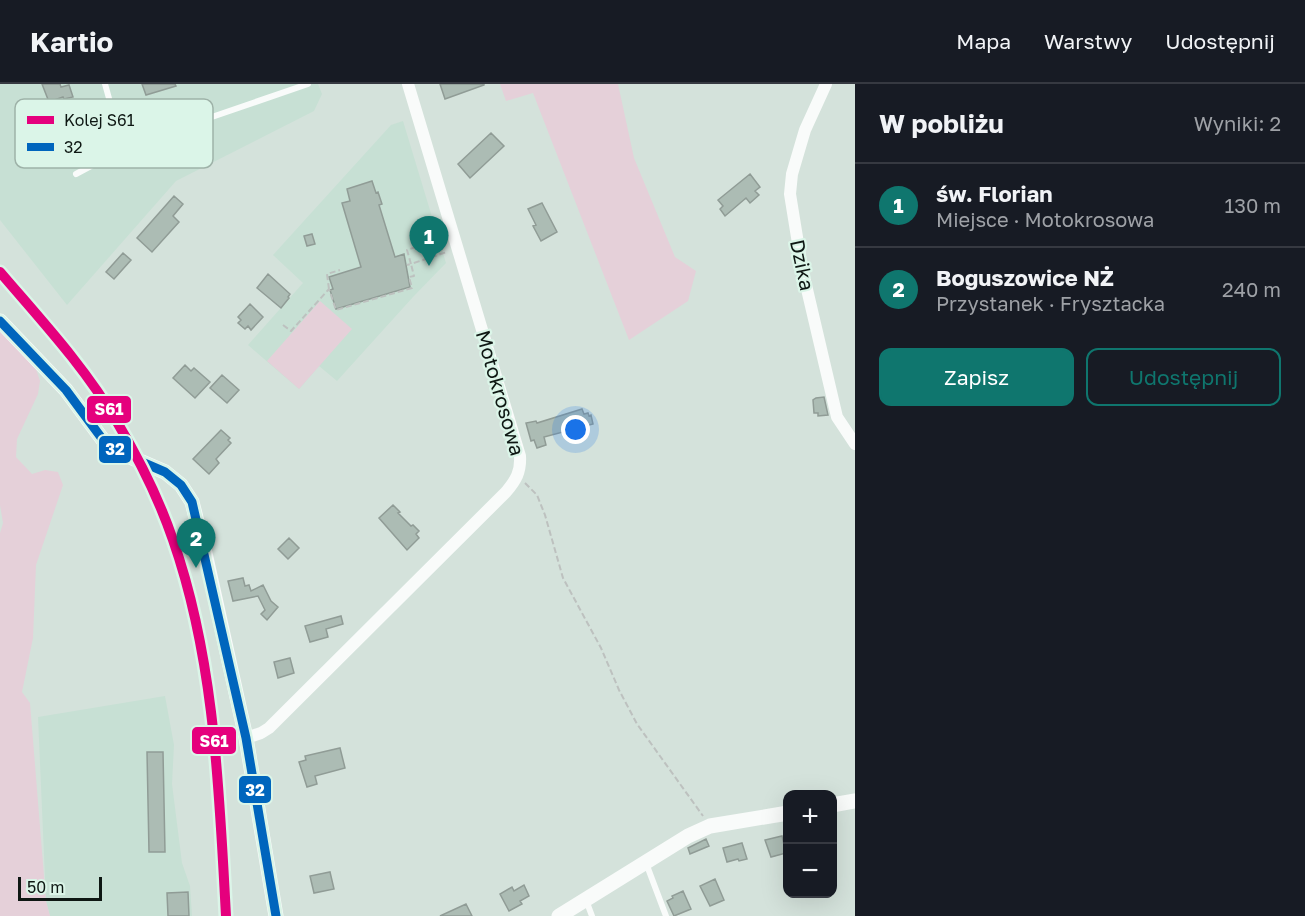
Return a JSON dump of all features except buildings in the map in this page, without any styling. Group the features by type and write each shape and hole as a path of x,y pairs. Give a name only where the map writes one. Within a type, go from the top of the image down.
{"street":[{"name":"Motokrosowa","path":"246,738 269,728 506,492 521,469 520,456 408,84"},
{"name":"Dzika","path":"826,84 805,130 792,174 790,194 802,268 837,417 855,444"},
{"path":"0,321 66,390 106,444 165,472 181,485 192,502 246,738 276,916"},
{"path":"837,804 855,801"},
{"path":"560,916 645,862 710,826 783,814"}],"lane":[{"path":"105,84 109,99"},
{"path":"213,116 308,84"},
{"path":"76,174 87,168"},
{"path":"645,862 666,916"},
{"path":"586,900 592,916"}],"path":[{"path":"340,270 327,274 336,310 412,288 409,277 414,276 406,250 416,247"},
{"path":"409,264 458,249"},
{"path":"283,325 291,331 329,289"},
{"path":"517,478 537,495 563,578 597,640 637,724 710,826"}],"shaded area":[{"path":"0,84 318,84 322,94 314,111 213,162 213,99 15,99 15,168 202,168 176,181 67,305 0,220"},
{"path":"500,84 618,84 634,158 675,257 696,271 688,301 629,340 533,93 506,101"},
{"path":"403,121 446,263 337,381 319,366 299,389 248,345 303,283 273,255 391,125"},
{"path":"320,301 352,329 299,389 267,361"},
{"path":"0,331 35,366 40,381 38,394 17,439 16,457 32,474 45,470 58,472 63,485 36,565 33,638 22,692 30,703 46,901 50,916 0,916 0,533 3,523 0,505"},
{"path":"165,696 174,745 172,784 182,863 190,886 192,916 50,916 46,901 38,717"}],"rail line":[{"name":"S61","path":"0,272 62,344 104,402 148,480 173,540 198,632 213,726 226,916"}],"transit line":[{"name":"32","path":"0,321 66,390 106,444 165,472 181,485 192,502 246,738 276,916"}],"place":[{"name":"św. Florian","path":"429,266"},
{"name":"Boguszowice NŻ","path":"196,568"}]}
